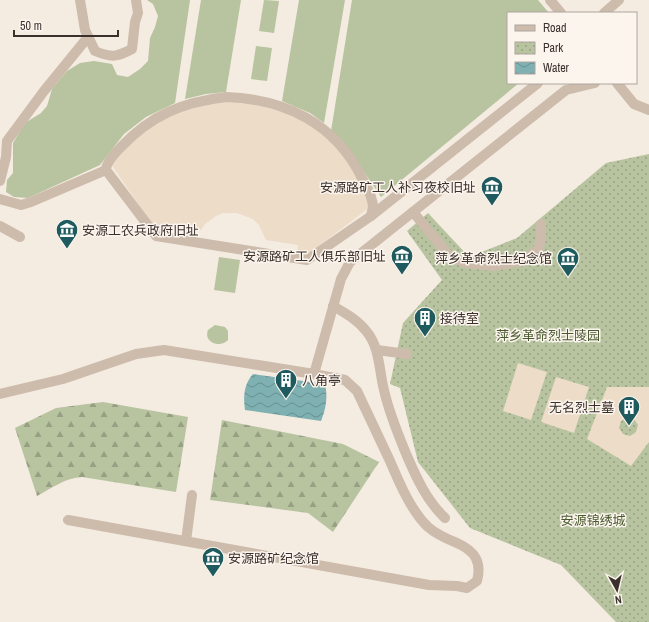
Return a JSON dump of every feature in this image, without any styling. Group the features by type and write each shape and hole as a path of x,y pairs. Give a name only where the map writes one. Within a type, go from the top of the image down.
{"street":[{"path":"80,0 85,30 88,37 95,51 108,56 121,55 132,49 135,22 138,13 136,0"},
{"path":"550,0 560,12"},
{"path":"605,12 619,0"},
{"path":"0,181 6,157 7,141 44,90 88,37"},
{"path":"371,216 373,206 367,189 353,162 338,144 325,131 300,115 278,105 261,100 226,97 196,102 174,109 143,126 117,151 106,166 106,170 156,236 307,260 371,216 537,84"},
{"path":"314,374 341,279 350,262 566,90 591,84"},
{"path":"618,84 634,104 649,110"},
{"path":"0,199 21,205 106,170"},
{"path":"413,212 450,257 466,262 493,266 523,262 538,249 541,240 541,224"},
{"path":"0,226 20,237"},
{"path":"333,306 355,320 368,333 377,350 383,390 393,424 421,487 436,510 445,518"},
{"path":"0,394 63,379 136,354 164,350 346,380 357,391 401,486 416,512 428,527 444,537 466,547 478,560 479,572 477,581 467,588 430,585 68,520"},
{"path":"377,350 407,354"},
{"path":"186,541 192,495"}],"green space":[{"path":"147,0 190,0 175,103 146,117 124,134 100,165 28,198 14,197 6,192 7,180 13,173 13,143 25,123 41,113 47,106 52,89 67,71 80,63 94,61 112,64 117,75 128,77 140,69 148,61 150,38 158,16 153,4"},
{"path":"201,0 241,0 226,92 206,94 185,99"},
{"path":"264,0 279,1 274,33 259,31"},
{"path":"299,0 345,0 324,123 310,113 282,101"},
{"path":"352,0 538,0 548,12 507,12 507,84 518,84 381,197 360,166 331,131"},
{"path":"256,46 272,48 267,81 251,79"},
{"name":"萍乡革命烈士陵园","path":"649,154 649,622 616,622 561,565 470,528 418,462 400,388 390,384 403,323 442,280 407,231 428,213 469,257 517,238 606,163"},
{"path":"219,257 240,260 235,293 214,290"},
{"path":"215,325 225,327 228,331 228,340 225,343 213,343 208,338 208,330"},
{"path":"103,402 188,417 176,492 82,477 64,481 37,496 15,428 56,408"},
{"path":"222,420 343,444 379,462 333,532 308,513 210,500"}],"shaded area":[{"path":"243,101 277,108 309,124 336,146 356,174 370,207 311,252 302,254 297,253 298,245 266,240 259,225 253,219 237,213 223,213 216,216 205,224 201,230 169,225 168,233 155,229 111,164 120,153 145,129 175,112 208,102"},
{"path":"518,363 547,372 531,420 503,411"},
{"path":"556,377 589,387 574,433 541,422"},
{"path":"607,387 649,387 649,442 631,466 587,439","holes":["627,417 634,419 638,425 636,432 630,436 623,434 619,428 621,421"]}],"water":[{"path":"253,374 325,384 326,403 321,421 245,410 245,390"}],"place":[{"name":"安源路矿工人补习夜校旧址","path":"492,206"},
{"name":"安源工农兵政府旧址","path":"67,250"},
{"name":"安源路矿工人俱乐部旧址","path":"402,276"},
{"name":"萍乡革命烈士纪念馆","path":"568,278"},
{"name":"接待室","path":"425,338"},
{"name":"八角亭","path":"286,400"},
{"name":"无名烈士墓","path":"629,426"},
{"name":"安源路矿纪念馆","path":"213,578"}],"park label":[{"name":"安源锦绣城","path":"593,520"}]}
